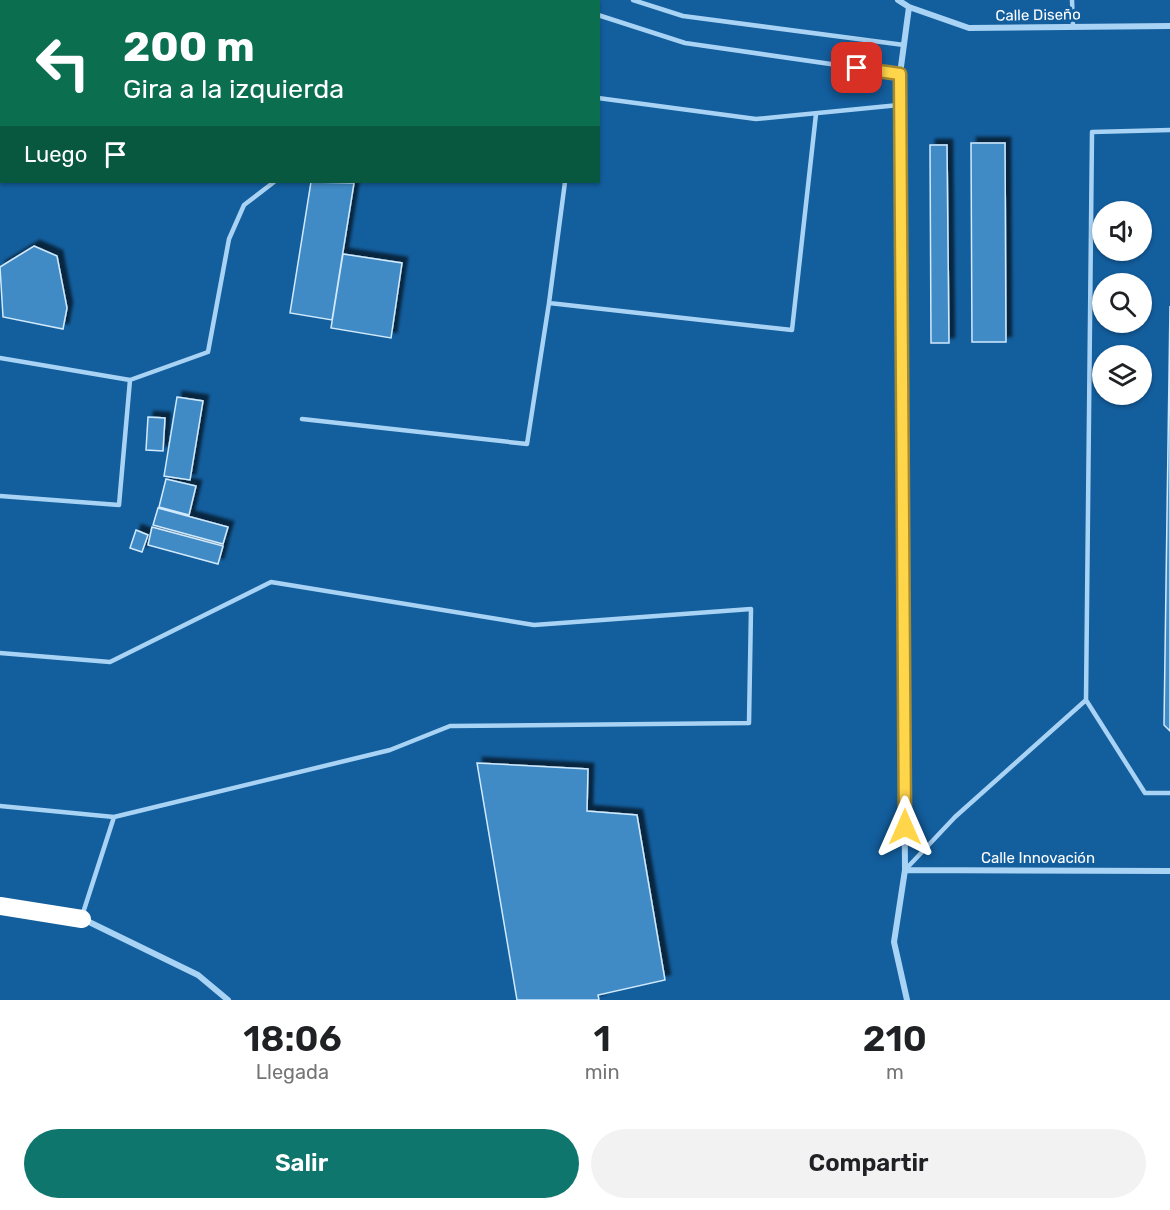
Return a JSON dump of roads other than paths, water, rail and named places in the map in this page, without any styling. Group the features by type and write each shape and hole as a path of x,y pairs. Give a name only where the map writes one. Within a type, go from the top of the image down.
{"highway":[{"path":"0,906 82,919"}],"street":[{"name":"Calle Diseño","path":"898,0 909,7 969,28 1170,26"},
{"path":"908,1000 894,942 905,870 899,105 900,74 909,7"},
{"name":"Calle Innovación","path":"905,870 1170,871"},
{"path":"82,919 198,975 228,1000"}],"lane":[{"path":"633,0 683,16 904,45"},
{"path":"1072,0 1073,26"},
{"path":"600,16 686,43 900,74"},
{"path":"600,98 756,119 899,105"},
{"path":"549,303 792,330 816,114"},
{"path":"1170,130 1092,132 1086,700 1145,793 1170,792"},
{"path":"0,358 130,380 208,352 229,239 244,205 273,183"},
{"path":"302,419 526,444 549,303 565,183"},
{"path":"0,496 118,505 130,380"},
{"path":"0,653 110,662 271,582 534,625 751,609 749,723 450,726 390,750 114,817 0,806"},
{"path":"905,870 955,817 1086,700"},
{"path":"82,919 114,817"}]}
